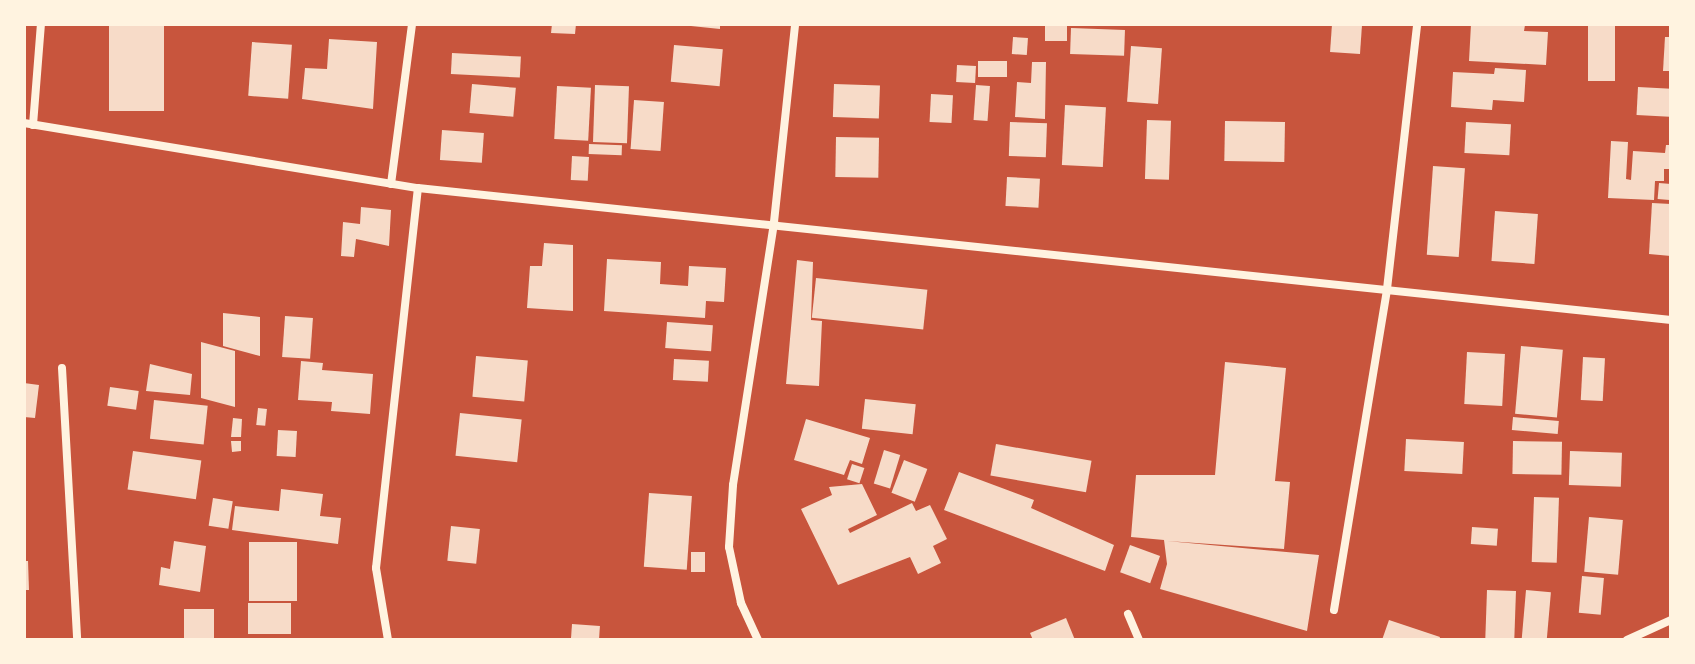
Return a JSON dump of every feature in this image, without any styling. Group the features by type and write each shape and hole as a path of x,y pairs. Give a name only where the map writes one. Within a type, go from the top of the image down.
{"street":[{"path":"41,24 29,124 418,188 774,222 1671,320"},
{"path":"391,184 412,24"},
{"path":"758,640 741,603 729,547 733,485 774,222 795,24"},
{"path":"1334,610 1387,289 1417,24"},
{"path":"388,640 376,568 418,188"},
{"path":"62,368 77,640"},
{"path":"1128,614 1139,640"},
{"path":"1627,640 1671,620"}],"building":[{"path":"109,24 164,24 164,111 109,111"},
{"path":"552,24 576,24 575,34 551,33"},
{"path":"720,24 720,29 691,26"},
{"path":"1045,24 1067,24 1067,41 1045,41"},
{"path":"1332,24 1362,26 1360,54 1330,52"},
{"path":"1471,24 1525,25 1524,31 1548,32 1546,65 1469,61"},
{"path":"1588,24 1615,24 1615,81 1588,81"},
{"path":"1071,28 1125,30 1124,56 1070,54"},
{"path":"1013,37 1028,38 1027,55 1012,54"},
{"path":"1665,37 1671,37 1671,71 1663,71"},
{"path":"329,39 377,42 373,109 302,99 305,68 327,69"},
{"path":"252,42 292,45 288,99 248,96"},
{"path":"674,45 723,49 720,86 671,82"},
{"path":"1131,46 1162,48 1158,104 1127,102"},
{"path":"452,53 521,57 520,78 451,74"},
{"path":"978,61 1007,61 1007,77 978,77"},
{"path":"1032,62 1046,62 1045,119 1015,117 1017,82 1031,83"},
{"path":"957,65 976,66 975,83 956,82"},
{"path":"1495,68 1526,70 1524,102 1493,100 1492,110 1451,107 1453,72 1494,74"},
{"path":"472,84 516,88 513,117 469,113"},
{"path":"834,84 880,86 879,119 833,117"},
{"path":"595,85 629,86 627,143 593,142"},
{"path":"976,85 990,86 988,121 974,120"},
{"path":"557,86 591,88 588,141 554,139"},
{"path":"1638,87 1671,89 1669,117 1637,115"},
{"path":"931,94 953,95 952,123 930,122"},
{"path":"634,100 664,102 661,151 631,149"},
{"path":"1065,105 1106,107 1103,167 1062,165"},
{"path":"1147,120 1171,121 1169,180 1145,179"},
{"path":"1225,121 1285,122 1284,162 1224,161"},
{"path":"1010,122 1047,123 1046,157 1009,156"},
{"path":"1466,122 1511,124 1509,155 1464,153"},
{"path":"442,130 484,133 482,163 440,160"},
{"path":"836,137 879,138 878,178 835,177"},
{"path":"1611,141 1628,142 1626,179 1631,180 1633,151 1665,153 1666,145 1671,145 1671,169 1664,169 1664,181 1655,181 1654,200 1608,198"},
{"path":"589,144 622,145 622,155 589,154"},
{"path":"572,156 589,157 588,181 571,180"},
{"path":"1433,166 1465,168 1459,257 1427,255"},
{"path":"1007,177 1040,179 1038,208 1005,206"},
{"path":"1659,183 1671,184 1670,200 1658,199"},
{"path":"1652,203 1671,204 1671,256 1649,254"},
{"path":"361,207 391,210 389,246 356,239 354,257 341,256 343,222 360,224"},
{"path":"1495,211 1538,214 1534,264 1492,261"},
{"path":"544,243 573,245 573,311 527,308 530,266 542,266"},
{"path":"607,259 661,262 660,284 688,286 689,266 726,268 724,302 706,301 705,318 604,311"},
{"path":"797,260 813,262 811,320 822,321 819,386 786,384"},
{"path":"816,278 927,290 923,329 812,318"},
{"path":"223,313 260,317 260,356 223,346"},
{"path":"285,316 313,318 310,359 282,357"},
{"path":"667,322 713,325 711,351 665,348"},
{"path":"201,342 235,351 235,407 201,398"},
{"path":"1521,346 1563,350 1557,417 1515,414"},
{"path":"1467,352 1505,354 1502,406 1464,404"},
{"path":"476,356 528,361 524,401 472,397"},
{"path":"1583,357 1605,358 1603,401 1581,400"},
{"path":"674,359 709,361 708,382 673,380"},
{"path":"301,361 323,363 322,370 373,374 370,414 331,411 332,402 298,400"},
{"path":"1225,362 1286,368 1275,481 1290,482 1284,549 1167,541 1319,555 1307,631 1160,589 1167,564 1164,540 1131,537 1136,475 1215,475"},
{"path":"150,364 192,374 190,395 146,391"},
{"path":"24,383 39,385 35,418 24,417"},
{"path":"110,387 139,391 136,410 107,406"},
{"path":"865,399 916,404 913,434 862,429"},
{"path":"154,400 208,406 204,444 150,439"},
{"path":"258,408 267,409 265,426 256,425"},
{"path":"460,413 522,419 517,462 456,456"},
{"path":"1513,417 1559,421 1558,434 1512,430"},
{"path":"233,418 242,419 241,437 231,437"},
{"path":"806,419 870,438 862,464 850,460 844,475 794,460"},
{"path":"278,430 297,431 296,457 277,456"},
{"path":"1406,439 1464,442 1462,474 1404,471"},
{"path":"231,441 241,441 241,451 232,452"},
{"path":"1513,441 1562,442 1561,475 1512,474"},
{"path":"996,444 1092,461 1086,492 990,476"},
{"path":"884,450 900,455 890,488 874,483"},
{"path":"133,451 201,461 196,499 128,490"},
{"path":"1570,451 1622,453 1621,487 1569,485"},
{"path":"904,460 927,469 915,502 891,493"},
{"path":"852,464 864,468 859,483 847,479"},
{"path":"959,472 1034,500 1031,508 1114,545 1105,571 944,510"},
{"path":"862,484 877,515 848,529 850,533 912,503 916,511 930,505 947,539 933,546 941,563 918,574 910,557 838,585 801,509 832,495 829,487"},
{"path":"281,489 323,494 320,516 341,518 338,544 232,530 235,506 279,511"},
{"path":"649,493 692,496 687,570 644,567"},
{"path":"1534,497 1559,498 1557,563 1532,562"},
{"path":"213,498 233,501 228,529 209,526"},
{"path":"1589,517 1623,520 1618,575 1584,572"},
{"path":"451,526 480,529 476,564 447,561"},
{"path":"1472,527 1498,529 1497,546 1471,544"},
{"path":"174,541 206,546 200,592 159,585 161,567 170,569"},
{"path":"249,542 297,542 297,601 249,601"},
{"path":"1130,545 1160,556 1150,583 1120,572"},
{"path":"691,552 705,552 705,572 691,572"},
{"path":"24,561 28,561 29,590 24,590"},
{"path":"1582,576 1604,578 1601,615 1579,613"},
{"path":"1487,590 1516,591 1514,640 1485,640"},
{"path":"1526,590 1551,592 1547,640 1522,640"},
{"path":"248,603 291,603 291,634 248,634"},
{"path":"184,609 214,609 214,640 184,640"},
{"path":"1066,618 1075,640 1033,640 1030,633"},
{"path":"1389,620 1440,637 1439,640 1382,640"},
{"path":"572,624 600,626 599,640 571,640"}]}
